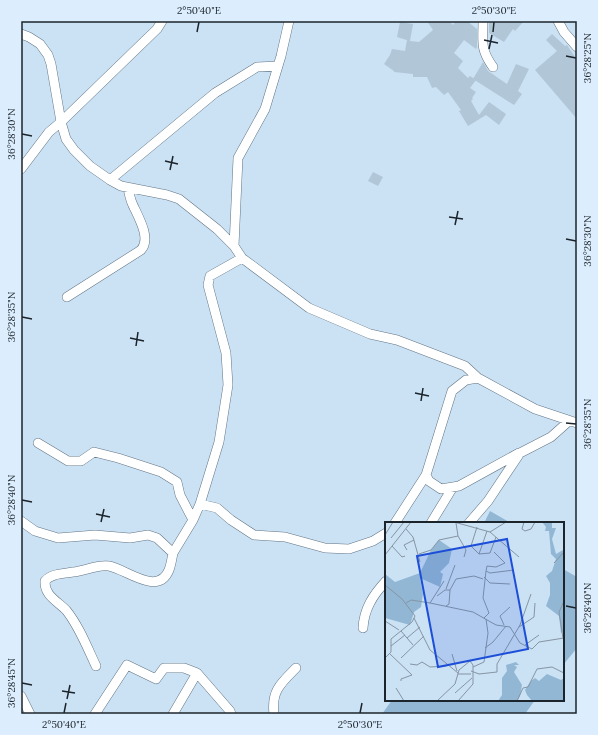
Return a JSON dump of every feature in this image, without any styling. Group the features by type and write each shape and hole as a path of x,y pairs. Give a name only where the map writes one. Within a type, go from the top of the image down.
{"street":[{"path":"21,168 49,132 157,29 162,21"},
{"path":"234,246 238,158 265,109 278,66 289,21"},
{"path":"483,21 483,50 493,67"},
{"path":"558,21 564,32 577,47"},
{"path":"21,34 40,44 48,55 51,64 61,122 66,139 74,150 90,166 121,186 167,194 179,199 217,229 234,246 242,258 309,308 370,334 397,340 465,366 478,378 535,409 573,422"},
{"path":"110,180 215,93 257,67 278,66"},
{"path":"21,156 32,154"},
{"path":"67,297 144,247 145,242 140,217 131,202 128,188"},
{"path":"96,666 73,619 47,592 44,586 45,581 49,577 58,574 77,572 107,565 148,582 159,581 164,578 168,571 173,552 193,520 200,504 218,442 228,385 226,353 208,285 210,276 242,258"},
{"path":"396,522 426,475 452,391 466,380 478,378"},
{"path":"426,475 429,481 441,489 459,486 551,437 573,422"},
{"path":"38,443 68,461 81,461 94,452 161,472 177,482 180,495 193,520"},
{"path":"470,522 488,501 520,453"},
{"path":"432,522 453,487"},
{"path":"200,504 217,508 231,520 254,535 285,537 325,548 349,549 373,541 385,534"},
{"path":"21,521 36,531 58,538 95,535 130,538 148,535 157,538 173,552"},
{"path":"363,628 363,617 369,603 385,582"},
{"path":"95,714 127,665 156,678 164,668 184,668 197,673 231,714"},
{"path":"274,714 274,693 281,682 296,668"},
{"path":"173,714 197,673"},
{"path":"21,696 30,714"}],"shaded area":[{"path":"490,511 509,522 484,522"},
{"path":"564,570 577,577 577,648 564,664"},
{"path":"391,701 534,701 525,714 382,714"}],"building":[{"path":"427,21 449,21 453,25 456,21 467,21 477,29 476,49 464,40 454,53 463,61 458,68 468,78 470,76 476,80 470,88 476,92 471,101 479,115 489,102 506,114 499,125 486,115 468,126 459,111 461,110 448,92 444,95 436,87 432,88 427,77 413,77 413,74 394,72 384,64 392,49 405,51 407,40 397,37 400,22 413,24 410,41 419,42 433,30"},
{"path":"489,21 524,21 515,31 513,29 504,42 489,33"},
{"path":"552,34 565,46 567,45 577,60 577,119 535,70 557,51 546,40"},
{"path":"483,62 488,71 507,84 516,64 529,69 518,91 522,94 514,105 473,79"},
{"path":"373,172 383,177 378,186 368,181"}]}
